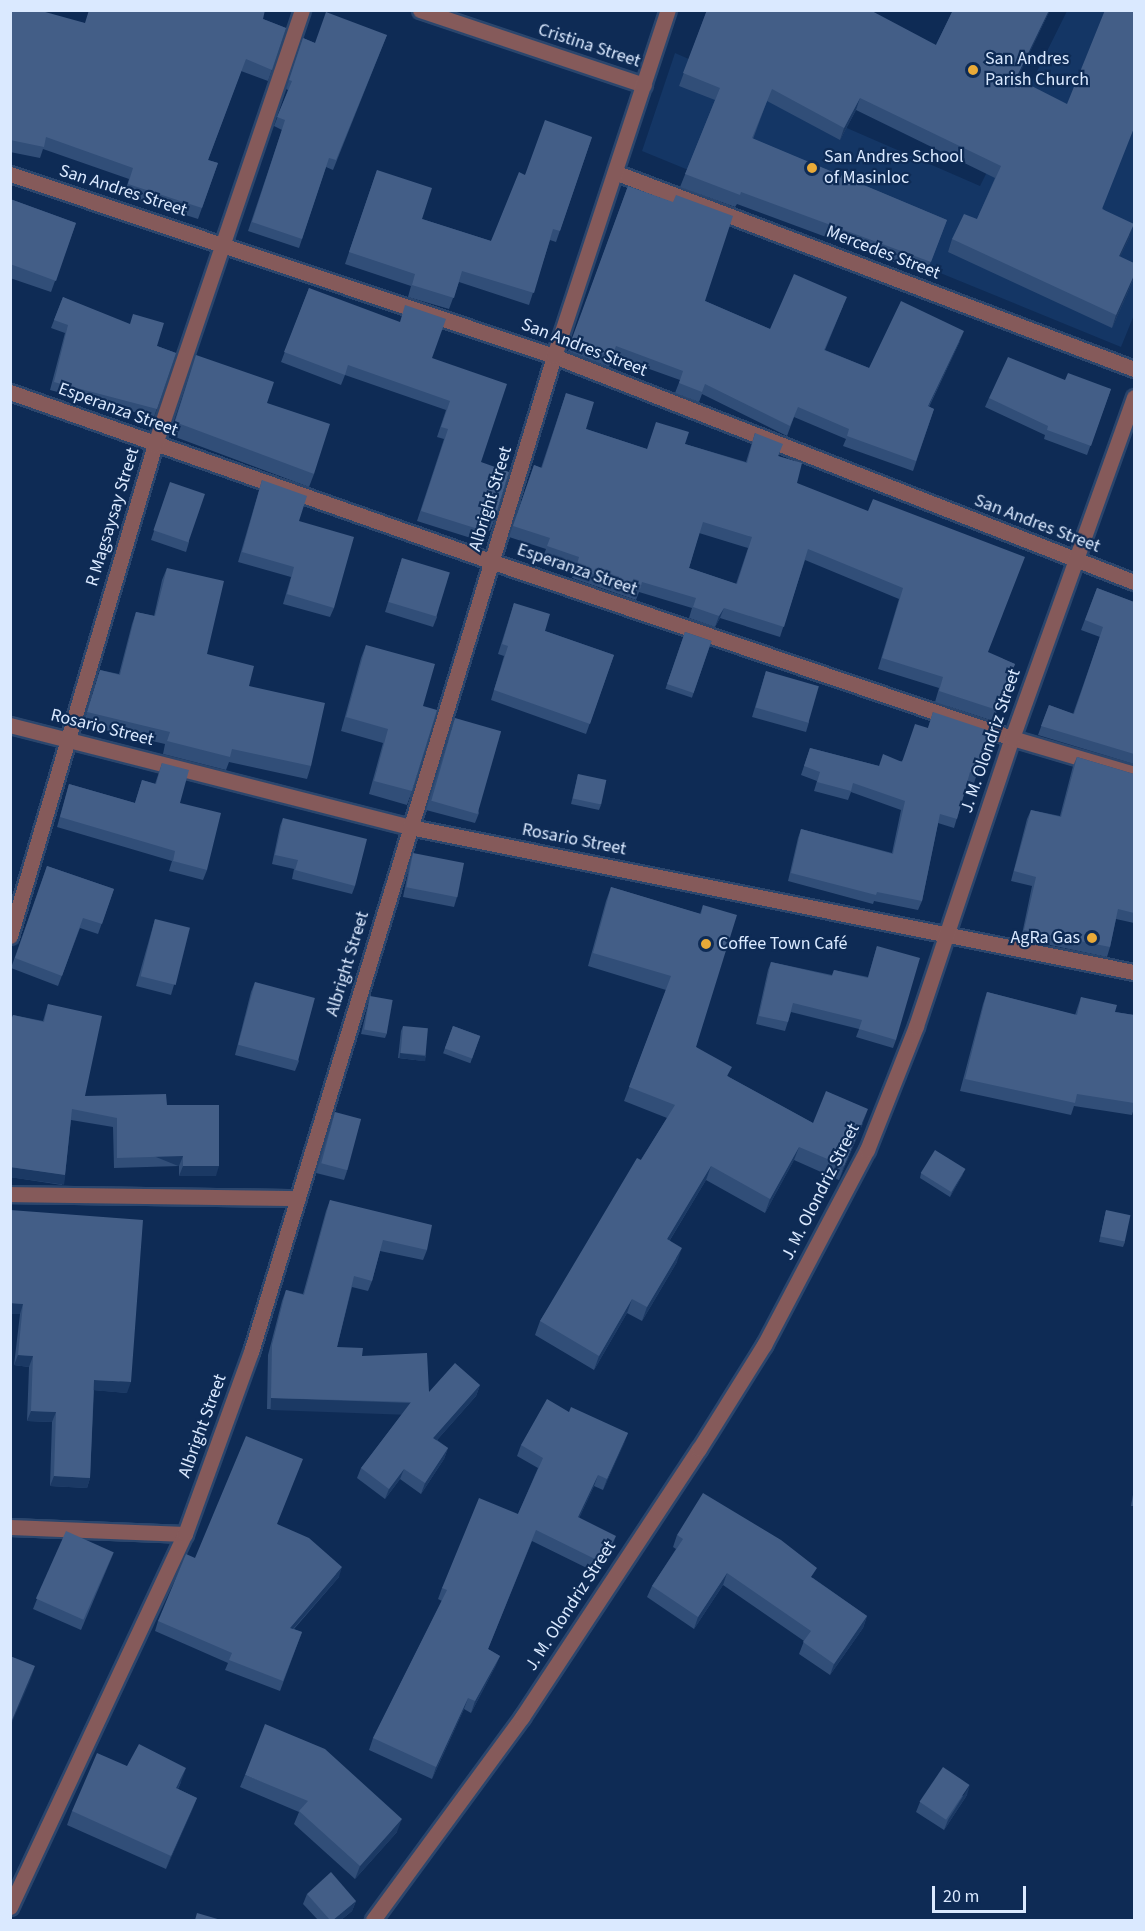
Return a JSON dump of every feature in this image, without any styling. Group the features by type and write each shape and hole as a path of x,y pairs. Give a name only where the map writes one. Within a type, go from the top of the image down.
{"street":[{"name":"R Magsaysay Street","path":"10,936 155,444 220,244 302,10"},
{"name":"Cristina Street","path":"420,10 644,85"},
{"name":"Albright Street","path":"10,1906 185,1534 251,1352 554,356 617,172 668,10"},
{"name":"Mercedes Street","path":"617,172 1134,369"},
{"name":"San Andres Street","path":"10,174 554,356 1075,561 1134,582"},
{"name":"Esperanza Street","path":"10,392 493,562 1012,738 1134,774"},
{"name":"J. M. Olondriz Street","path":"373,1920 522,1717 764,1345 867,1150 947,936 1012,738 1134,397"},
{"name":"Rosario Street","path":"10,725 410,827 1134,972"},
{"path":"10,1194 298,1198"},
{"path":"10,1527 185,1534"}],"shaded area":[{"name":"San Andres School of Masinloc","path":"1067,11 1134,11 1134,315 1121,347 642,151 675,53 980,186"}],"building":[{"path":"10,10 38,10 85,23 89,10 265,10 263,19 286,28 272,70 246,59 208,160 218,163 202,208 128,184 133,168 46,137 44,147 10,140"},
{"path":"707,10 870,10 936,45 953,10 1049,10 1016,78 1067,104 1105,10 1134,10 1134,128 1102,209 1134,224 1119,256 1134,263 1134,275 1116,315 952,239 964,214 977,219 1001,166 860,98 844,128 772,89 752,138 947,220 931,262 741,192 740,195 685,174 720,88 683,73"},
{"path":"326,12 387,35 336,160 329,158 302,239 252,222 285,120 277,117 292,81 289,80 303,38 315,43"},
{"path":"545,120 592,137 560,231 553,229 534,293 462,271 454,298 412,285 415,274 349,252 377,170 432,188 422,219 491,241 519,172 525,175"},
{"path":"628,186 673,202 676,195 733,216 705,301 770,329 794,274 847,297 824,350 869,368 901,301 964,331 928,406 934,409 916,461 847,436 849,429 798,407 790,426 705,384 702,392 679,383 683,371 616,346 612,357 571,341"},
{"path":"10,199 76,223 56,281 10,264"},
{"path":"309,288 400,322 405,305 446,319 432,358 507,384 481,462 509,472 494,521 481,517 478,529 421,511 448,429 441,427 450,401 348,365 345,375 284,352"},
{"path":"63,297 130,324 133,314 164,323 157,346 176,353 157,409 54,382 68,325 54,320"},
{"path":"196,355 274,382 267,403 330,424 314,474 175,422"},
{"path":"1008,357 1065,380 1068,373 1111,389 1091,446 1047,430 1048,426 989,398"},
{"path":"566,393 594,402 586,429 647,449 656,422 689,432 685,444 747,463 755,433 783,444 778,456 802,463 797,483 868,511 873,499 1025,557 988,652 1015,664 997,710 939,691 943,677 882,658 903,588 808,549 784,627 724,608 719,616 693,607 696,598 642,582 640,589 576,568 579,557 547,546 550,538 513,526 534,465 542,468","holes":["703,522 752,537 737,584 689,568"]},
{"path":"262,480 307,496 299,521 354,537 334,608 287,594 294,567 242,552"},
{"path":"170,482 205,494 188,542 153,530"},
{"path":"402,558 450,573 436,617 389,602"},
{"path":"167,568 224,581 207,654 254,666 249,686 325,703 311,766 232,749 230,757 167,741 170,732 87,712 100,670 120,675 136,612 155,616"},
{"path":"1097,588 1134,602 1134,754 1041,726 1049,705 1074,714 1103,627 1085,620"},
{"path":"514,603 550,614 545,631 614,655 590,724 494,690 508,646 502,644"},
{"path":"685,632 711,641 694,693 667,684"},
{"path":"366,645 435,664 423,706 437,710 412,791 374,781 388,729 346,717"},
{"path":"766,671 819,686 808,723 756,708"},
{"path":"933,712 990,731 977,774 970,772 957,819 940,814 922,901 877,892 876,895 791,873 801,829 893,854 905,801 853,783 851,791 817,782 820,772 804,766 810,748 879,766 883,754 902,762 915,724 928,728"},
{"path":"455,718 501,731 477,814 431,801"},
{"path":"1077,757 1134,774 1134,913 1118,909 1110,947 1024,930 1036,877 1014,871 1031,810 1061,817"},
{"path":"162,763 189,770 180,803 221,813 207,870 173,861 175,851 60,817 69,784 135,803 142,780 156,784"},
{"path":"578,774 606,780 601,804 573,798"},
{"path":"283,818 367,839 355,886 295,870 298,860 275,855"},
{"path":"413,853 464,863 457,897 406,887"},
{"path":"47,866 114,889 102,924 83,918 62,976 15,958"},
{"path":"611,887 701,914 703,905 737,915 696,1047 732,1067 727,1076 813,1123 826,1091 868,1109 844,1166 799,1147 770,1199 711,1166 667,1239 682,1248 647,1307 632,1299 599,1356 540,1321 637,1158 641,1160 675,1105 629,1087 671,976 593,953"},
{"path":"155,919 190,928 176,985 141,976"},
{"path":"877,946 920,958 896,1040 859,1029 862,1020 793,1003 788,1022 759,1016 771,962 832,976 834,970 868,978"},
{"path":"255,982 315,998 298,1061 238,1045"},
{"path":"987,992 1077,1015 1081,997 1117,1005 1115,1012 1134,1015 1134,1103 1077,1094 1075,1103 965,1079"},
{"path":"370,996 393,1000 387,1033 364,1029"},
{"path":"48,1004 102,1016 85,1096 166,1094 167,1105 219,1105 219,1166 183,1166 183,1156 117,1158 117,1118 72,1109 65,1175 10,1167 10,1024 13,1015 44,1022"},
{"path":"403,1026 428,1028 426,1055 401,1053"},
{"path":"453,1026 480,1036 472,1058 445,1049"},
{"path":"335,1112 361,1119 347,1170 321,1163"},
{"path":"935,1150 966,1169 951,1192 921,1173"},
{"path":"330,1200 432,1225 427,1250 383,1240 372,1281 354,1276 337,1347 363,1348 362,1356 427,1353 429,1392 455,1363 480,1385 433,1438 448,1448 425,1483 404,1469 389,1489 361,1468 411,1402 271,1398 272,1345 286,1290 304,1295"},
{"path":"10,1210 143,1220 131,1382 94,1380 90,1478 54,1476 56,1412 31,1411 33,1356 18,1355 23,1304 10,1303"},
{"path":"1106,1210 1130,1215 1125,1242 1100,1236"},
{"path":"547,1399 569,1412 571,1407 628,1433 607,1479 598,1475 578,1517 616,1536 603,1563 536,1530 488,1649 500,1656 475,1701 468,1698 436,1767 373,1738 447,1590 442,1588 479,1498 518,1514 543,1458 521,1445"},
{"path":"246,1436 303,1459 277,1524 309,1538 342,1567 290,1628 302,1632 283,1681 229,1660 232,1653 158,1621 186,1554 195,1558"},
{"path":"703,1493 781,1540 817,1568 811,1577 867,1616 834,1664 803,1642 811,1631 727,1573 698,1617 652,1586 683,1539 677,1535"},
{"path":"66,1531 114,1552 83,1620 36,1599"},
{"path":"10,1656 35,1666 10,1725"},
{"path":"265,1724 325,1749 402,1819 360,1866 299,1811 308,1801 245,1775"},
{"path":"139,1744 186,1768 176,1788 197,1798 171,1856 72,1811 97,1753 127,1766"},
{"path":"943,1767 970,1785 946,1820 920,1802"},
{"path":"331,1872 356,1901 333,1920 330,1920 307,1894"},
{"path":"197,1913 221,1920 195,1920"}],"place":[{"name":"San Andres Parish Church","path":"973,70"},
{"name":"San Andres School of Masinloc","path":"812,168"},
{"name":"AgRa Gas","path":"1092,938"},
{"name":"Coffee Town Café","path":"706,944"}]}
